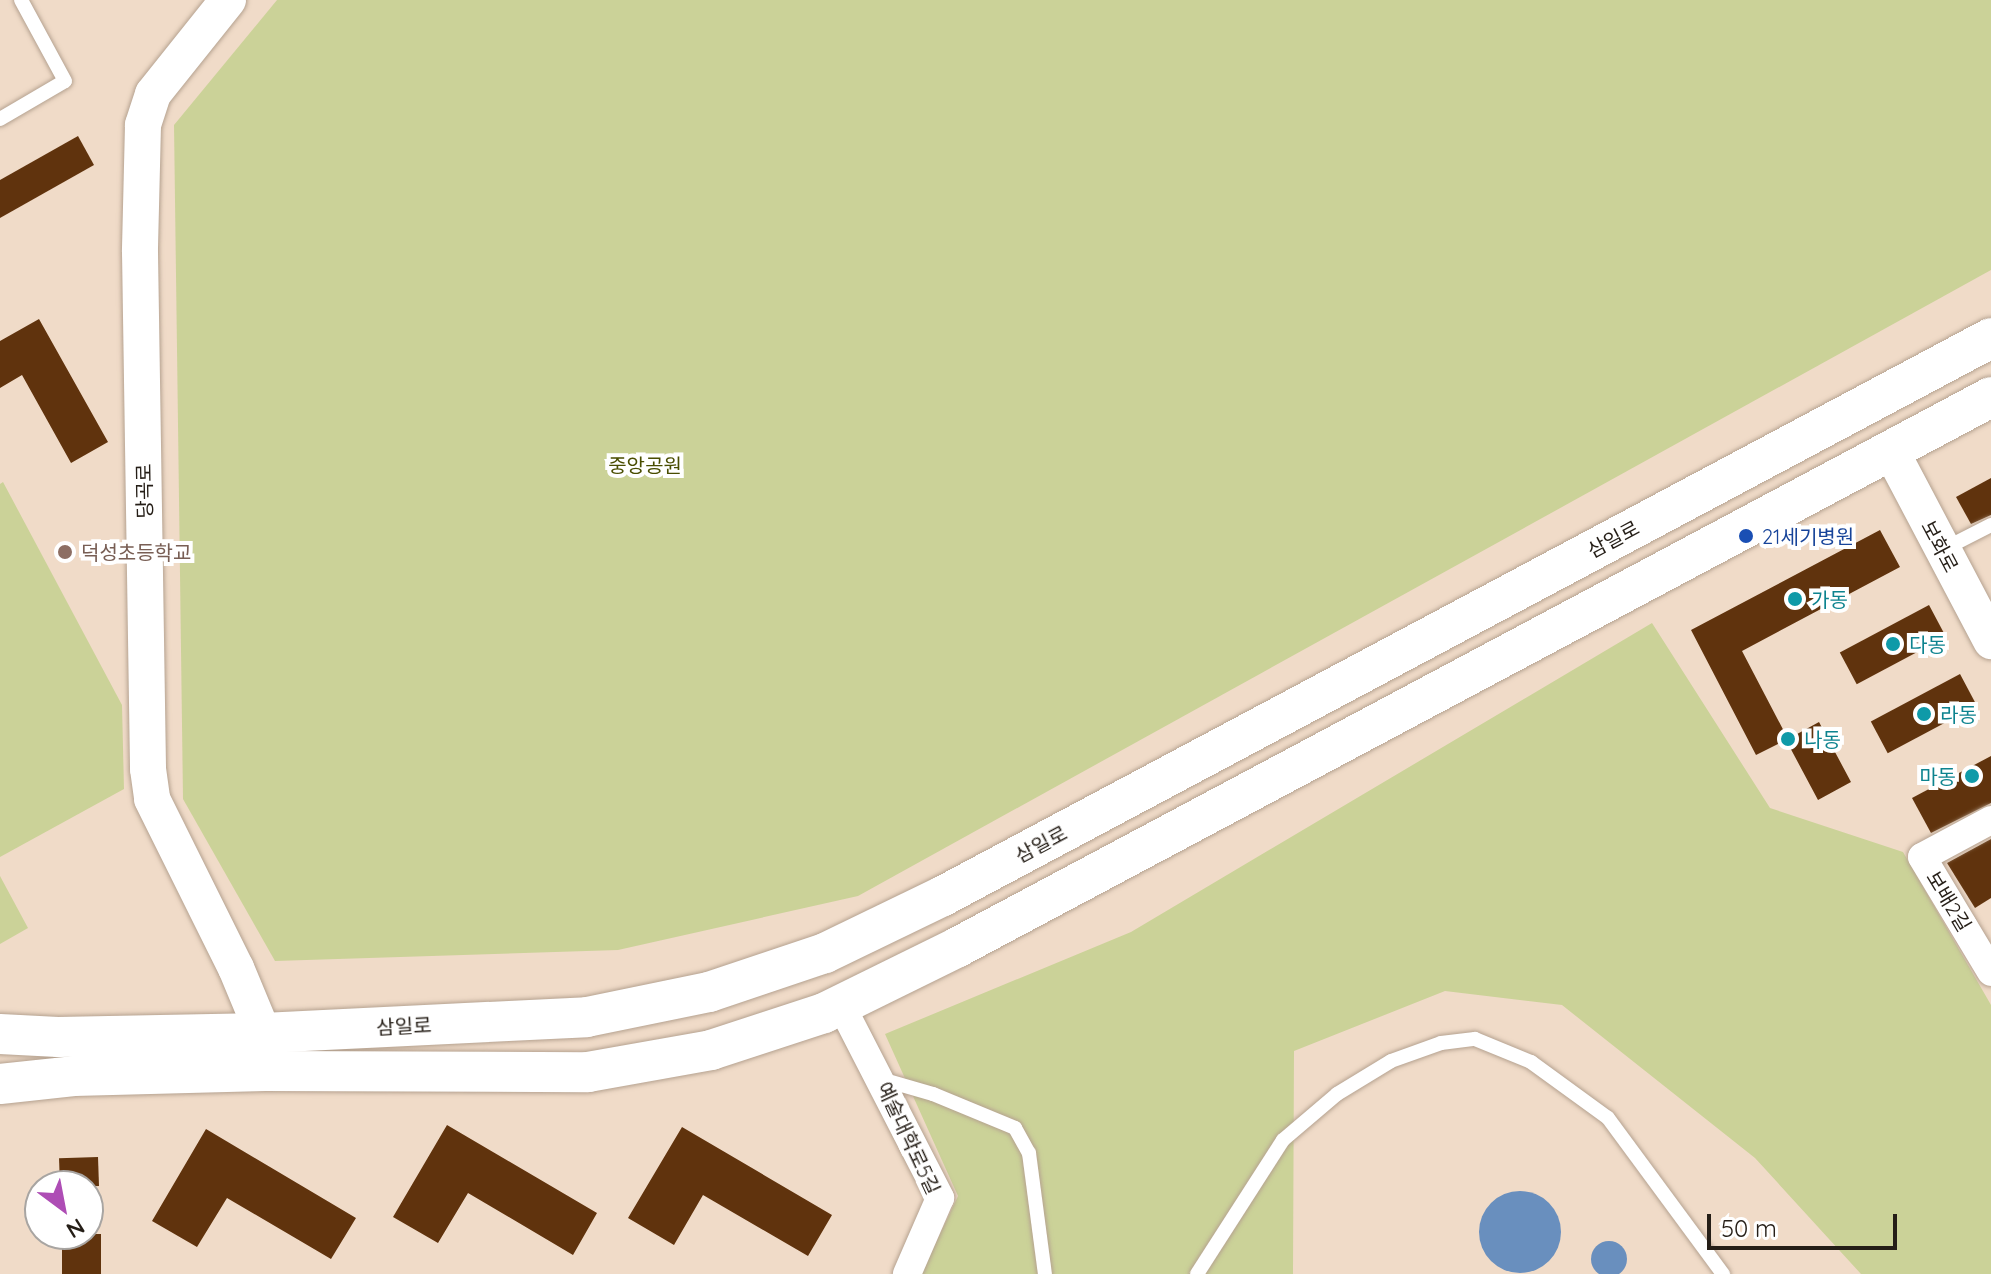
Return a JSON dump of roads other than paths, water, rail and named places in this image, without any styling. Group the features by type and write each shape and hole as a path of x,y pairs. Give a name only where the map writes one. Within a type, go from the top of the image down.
{"main road":[{"name":"삼일로","path":"0,1034 58,1037 263,1033 587,1017 709,992 825,953 957,889 1991,338"},
{"path":"0,1084 74,1076 265,1071 588,1072 711,1050 841,1005 958,947 1991,397"}],"street":[{"name":"당곡로","path":"228,0 153,94 143,125 140,252 148,769 152,799 236,968 263,1033"},
{"name":"보화로","path":"1891,451 1991,641"},
{"name":"보배2길","path":"1991,820 1922,857 1991,972"},
{"name":"예술대학로5길","path":"841,1005 940,1198 907,1274"}],"lane":[{"path":"0,119 65,81 21,0"},
{"path":"1942,550 1991,525"},
{"path":"1197,1274 1283,1140 1337,1094 1391,1061 1441,1043 1475,1039 1531,1062 1608,1118 1723,1274"},
{"path":"881,1079 933,1094 1015,1128 1029,1153 1045,1274"}],"water":[{"path":"1520,1191 1536,1194 1549,1203 1558,1216 1561,1232 1558,1248 1549,1261 1536,1270 1520,1273 1504,1270 1491,1261 1482,1248 1479,1232 1482,1216 1491,1203 1504,1194"},
{"path":"1609,1241 1622,1246 1627,1259 1622,1272 1609,1277 1596,1272 1591,1259 1596,1246"}],"place":[{"name":"21세기병원","path":"1746,536"},
{"name":"덕성초등학교","path":"65,552"},
{"name":"가동","path":"1795,599"},
{"name":"다동","path":"1893,644"},
{"name":"라동","path":"1924,714"},
{"name":"나동","path":"1788,739"},
{"name":"마동","path":"1972,776"}],"park label":[{"name":"중앙공원","path":"645,465"}]}
